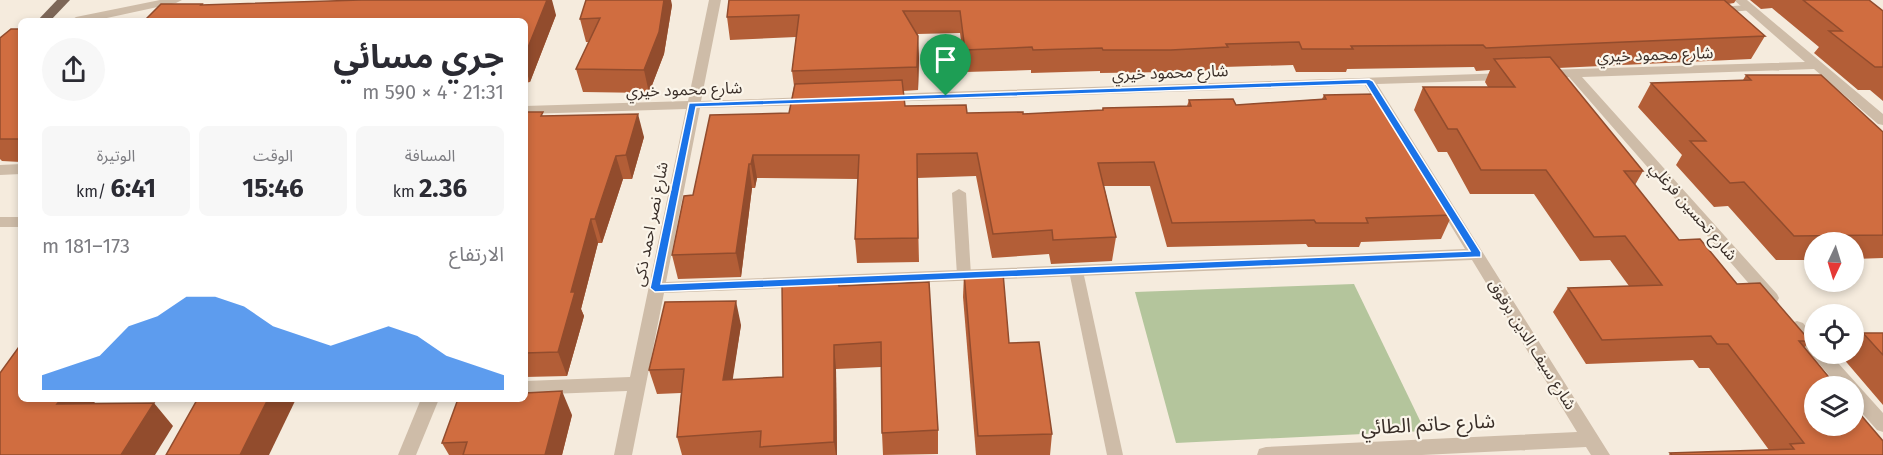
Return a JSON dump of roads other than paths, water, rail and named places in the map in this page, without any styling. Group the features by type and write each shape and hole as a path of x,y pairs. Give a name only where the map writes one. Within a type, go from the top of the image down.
{"main road":[{"path":"46,18 64,0"}],"street":[{"path":"86,18 132,4 176,0"},
{"name":"شارع نصر احمد ذكى","path":"623,455 715,0"},
{"path":"1745,4 1883,121"},
{"name":"شارع محمود خيري","path":"870,99 1816,65"},
{"name":"شارع تحسين فرغلي","path":"1572,73 1804,336"},
{"name":"شارع سيف الدين برقوق","path":"1369,81 1601,455"},
{"name":"شارع محمود خيري","path":"528,110 822,100"},
{"path":"0,170 18,169"},
{"path":"0,222 18,222"},
{"path":"655,288 1477,254"},
{"path":"1829,364 1839,376"},
{"path":"528,388 637,384"},
{"path":"407,455 429,402"},
{"path":"1864,403 1883,425"},
{"name":"شارع حاتم الطائي","path":"1266,455 1591,439"}],"lane":[{"path":"1706,10 1745,4"},
{"path":"958,193 964,276"},
{"path":"1076,271 1115,455"}]}
